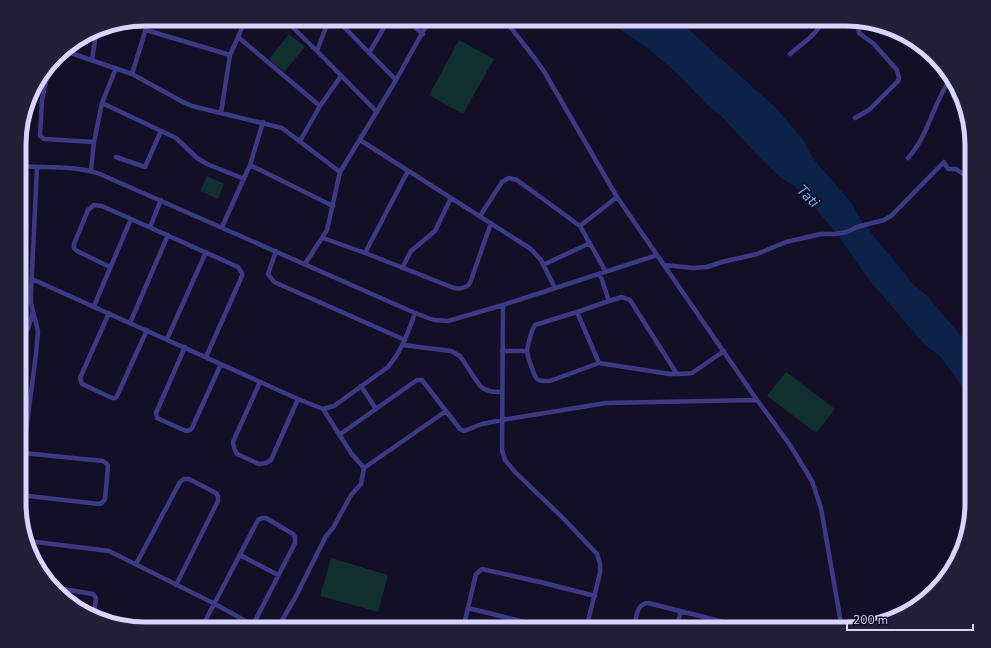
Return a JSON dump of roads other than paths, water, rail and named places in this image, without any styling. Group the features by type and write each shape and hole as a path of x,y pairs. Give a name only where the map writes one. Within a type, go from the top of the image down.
{"street":[{"path":"132,74 147,26"},
{"path":"221,113 230,55 242,26"},
{"path":"291,26 377,112"},
{"path":"317,50 326,26"},
{"path":"343,26 396,80"},
{"path":"369,53 385,26"},
{"path":"413,26 423,34"},
{"path":"305,264 323,238 328,227 340,172 427,26"},
{"path":"509,26 536,60 617,197 757,400 790,445 812,481 821,508 841,622"},
{"path":"790,54 820,26"},
{"path":"855,118 869,110 884,96 899,78 897,70 874,44 859,34 858,27"},
{"path":"146,30 230,55"},
{"path":"92,59 96,37"},
{"path":"238,37 320,106"},
{"path":"71,53 132,74 192,106 263,122 282,128 340,172"},
{"path":"91,170 94,142 102,102 116,68"},
{"path":"300,141 320,106 341,76"},
{"path":"47,78 42,100 40,136 44,139 94,142"},
{"path":"908,158 921,140 948,84"},
{"path":"102,102 162,130 179,140 197,158 207,164 244,179"},
{"path":"222,227 250,165 263,122"},
{"path":"116,157 145,167 162,130"},
{"path":"360,140 531,249 543,265 555,288"},
{"path":"664,266 688,268 707,267 757,254 786,242 821,234 847,232 857,227 884,220 891,216 944,162 948,169 956,169 965,175"},
{"path":"250,165 333,206"},
{"path":"26,166 91,170 434,320 448,321 657,256"},
{"path":"26,417 36,354 38,331 31,303 37,167"},
{"path":"365,253 408,171"},
{"path":"480,216 502,182 509,178 517,180 580,226 606,272"},
{"path":"580,226 617,197"},
{"path":"402,268 411,251 435,231 452,198"},
{"path":"150,227 162,200"},
{"path":"110,267 77,251 74,248 74,244 88,210 94,205 102,206 236,265 242,273 242,276 206,357"},
{"path":"94,306 132,219"},
{"path":"323,238 459,289 470,283 491,223"},
{"path":"130,323 168,235"},
{"path":"543,265 590,243"},
{"path":"276,251 268,274 274,282 404,342 457,353 480,386 492,392 502,392"},
{"path":"168,339 206,252"},
{"path":"600,274 609,301"},
{"path":"32,279 323,409 350,453 364,468"},
{"path":"677,374 630,300 622,298 535,325 532,330 527,351 534,374 537,379 542,382 550,381 599,363 677,374 692,373 724,351"},
{"path":"503,305 502,450 506,460 515,472 563,518 597,554 600,567 595,596 588,622"},
{"path":"26,331 28,329 33,311"},
{"path":"577,312 599,363"},
{"path":"109,313 80,381 82,384 112,398 118,396 147,330"},
{"path":"323,409 334,406 388,367 394,360 404,342 415,313"},
{"path":"185,347 156,413 157,418 186,431 190,430 221,364"},
{"path":"502,351 527,351"},
{"path":"339,435 420,379 460,429 464,431 482,424 502,420 606,403 757,400"},
{"path":"260,382 234,442 234,448 237,454 259,464 266,463 271,460 298,398"},
{"path":"361,386 376,409"},
{"path":"281,622 295,598 326,536 351,495 362,481 364,468 446,411"},
{"path":"26,453 103,461 108,466 105,499 102,503 99,504 26,496"},
{"path":"136,564 180,482 184,479 189,479 216,493 218,496 218,502 176,585"},
{"path":"205,622 258,520 266,518 293,534 295,537 295,543 254,622"},
{"path":"32,541 101,549 118,555 248,622"},
{"path":"240,555 278,575"},
{"path":"464,622 476,574 482,569 595,596"},
{"path":"64,589 93,594 96,598 95,611"},
{"path":"636,622 639,607 644,603 652,603 723,622"},
{"path":"468,608 525,622"},
{"path":"678,622 681,610"}],"water":[{"name":"Tati","path":"615,26 685,26 777,109 804,141 812,157 853,205 860,219 912,283 926,295 965,340 965,391 940,356 925,345 869,280 837,234 803,194 781,178 722,117 705,103 682,78 650,50"}]}
